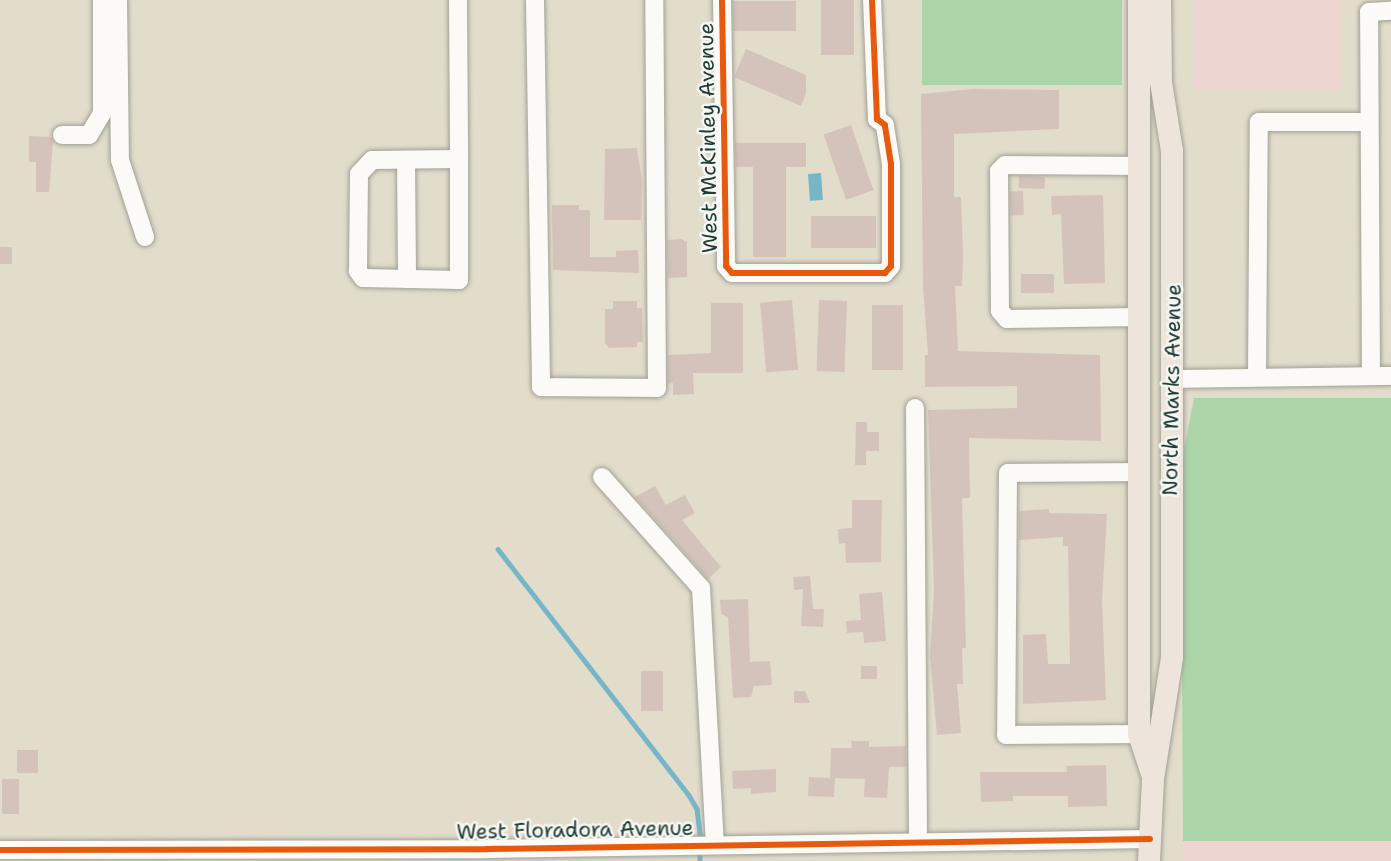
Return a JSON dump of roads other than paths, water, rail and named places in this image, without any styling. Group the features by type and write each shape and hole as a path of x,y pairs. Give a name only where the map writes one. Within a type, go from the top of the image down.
{"main road":[{"name":"North Marks Avenue","path":"1139,0 1139,734 1153,779"},
{"name":"North Marks Avenue","path":"1149,861 1153,779 1172,657 1170,432 1174,379 1172,151 1161,82 1160,0"}],"street":[{"path":"62,135 90,135 102,113 102,0"},
{"path":"118,0 120,160 145,237"},
{"path":"458,0 459,159 459,280 363,278 358,271 358,174 372,160 459,159"},
{"path":"535,0 541,387 657,388 654,0"},
{"name":"West McKinley Avenue","path":"722,0 726,266 732,273 885,273 891,266 891,164 885,125 877,119 872,0"},
{"path":"1371,376 1367,122 1369,12 1391,11"},
{"path":"1257,377 1259,122 1367,122"},
{"path":"406,160 407,279"},
{"name":"North Marks Avenue","path":"1139,166 1005,165 999,171 1000,311 1007,319 1139,317"},
{"path":"1174,379 1391,376"},
{"path":"915,408 918,842"},
{"path":"1139,472 1008,473 1006,735 1139,734"},
{"name":"West Floradora Avenue","path":"602,477 701,588 715,843"},
{"name":"West Floradora Avenue","path":"0,850 542,854 715,843 1150,838"}],"water":[{"path":"821,173 823,200 810,201 808,174"}],"waterway":[{"path":"498,549 689,795 697,809 700,835"},
{"path":"700,854 700,861"}]}
